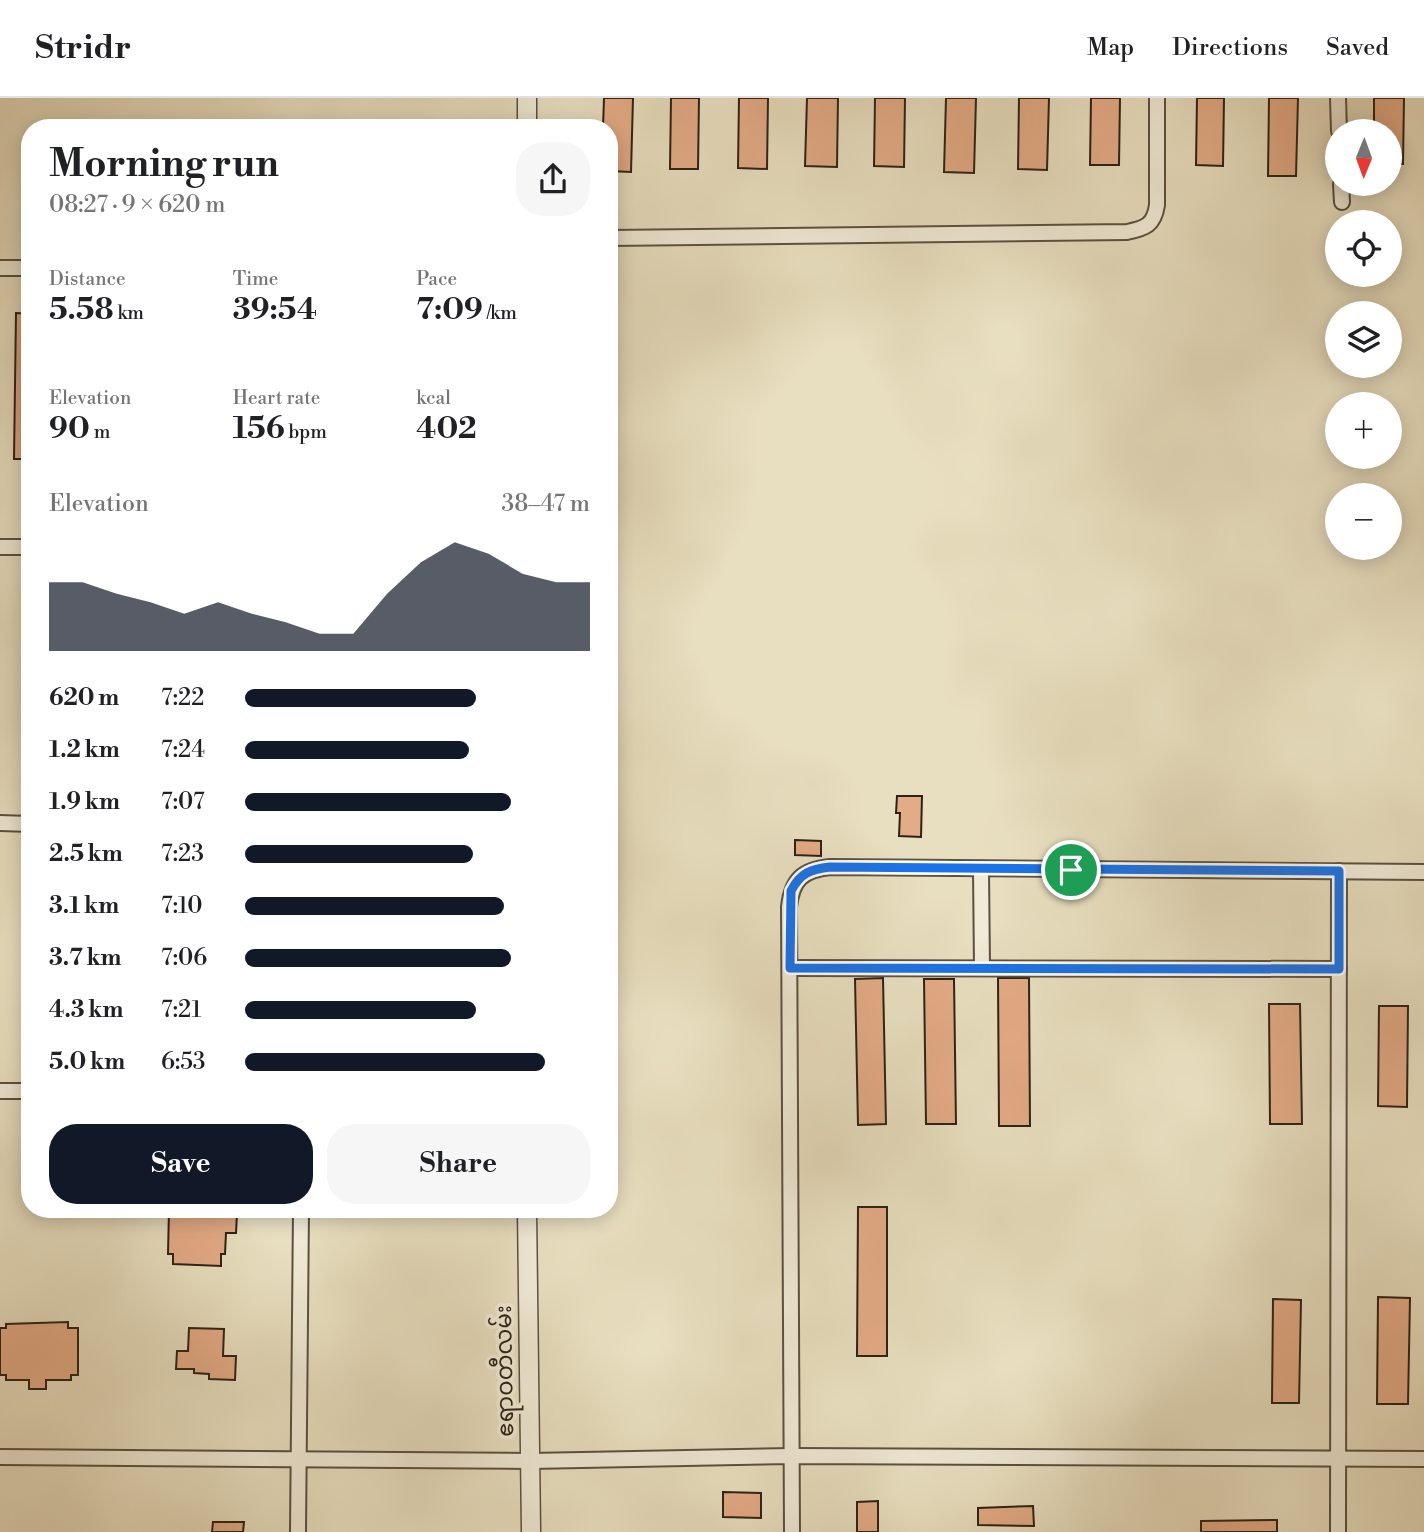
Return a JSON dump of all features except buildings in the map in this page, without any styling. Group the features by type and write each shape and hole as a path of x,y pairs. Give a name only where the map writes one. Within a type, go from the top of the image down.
{"street":[{"path":"527,98 527,119"},
{"path":"618,238 1127,232 1145,228 1155,219 1157,205 1157,98"},
{"path":"1338,98 1339,119"},
{"path":"1342,196 1342,202"},
{"path":"0,268 21,268"},
{"path":"0,547 21,547"},
{"path":"0,823 21,824"},
{"path":"792,1532 790,968 791,891 796,880 810,869 830,867 1424,872"},
{"path":"981,870 982,968"},
{"path":"1338,1532 1339,871"},
{"path":"790,968 1339,969"},
{"path":"0,1091 21,1091"},
{"path":"298,1532 301,1218"},
{"name":"ဧရာဝတီလမ်း","path":"527,1218 531,1532"},
{"path":"0,1458 530,1461 792,1456 1424,1459"}],"route":[{"path":"810,869 1071,870 1339,871 1339,969 790,968 791,891 796,880 810,869"}]}
